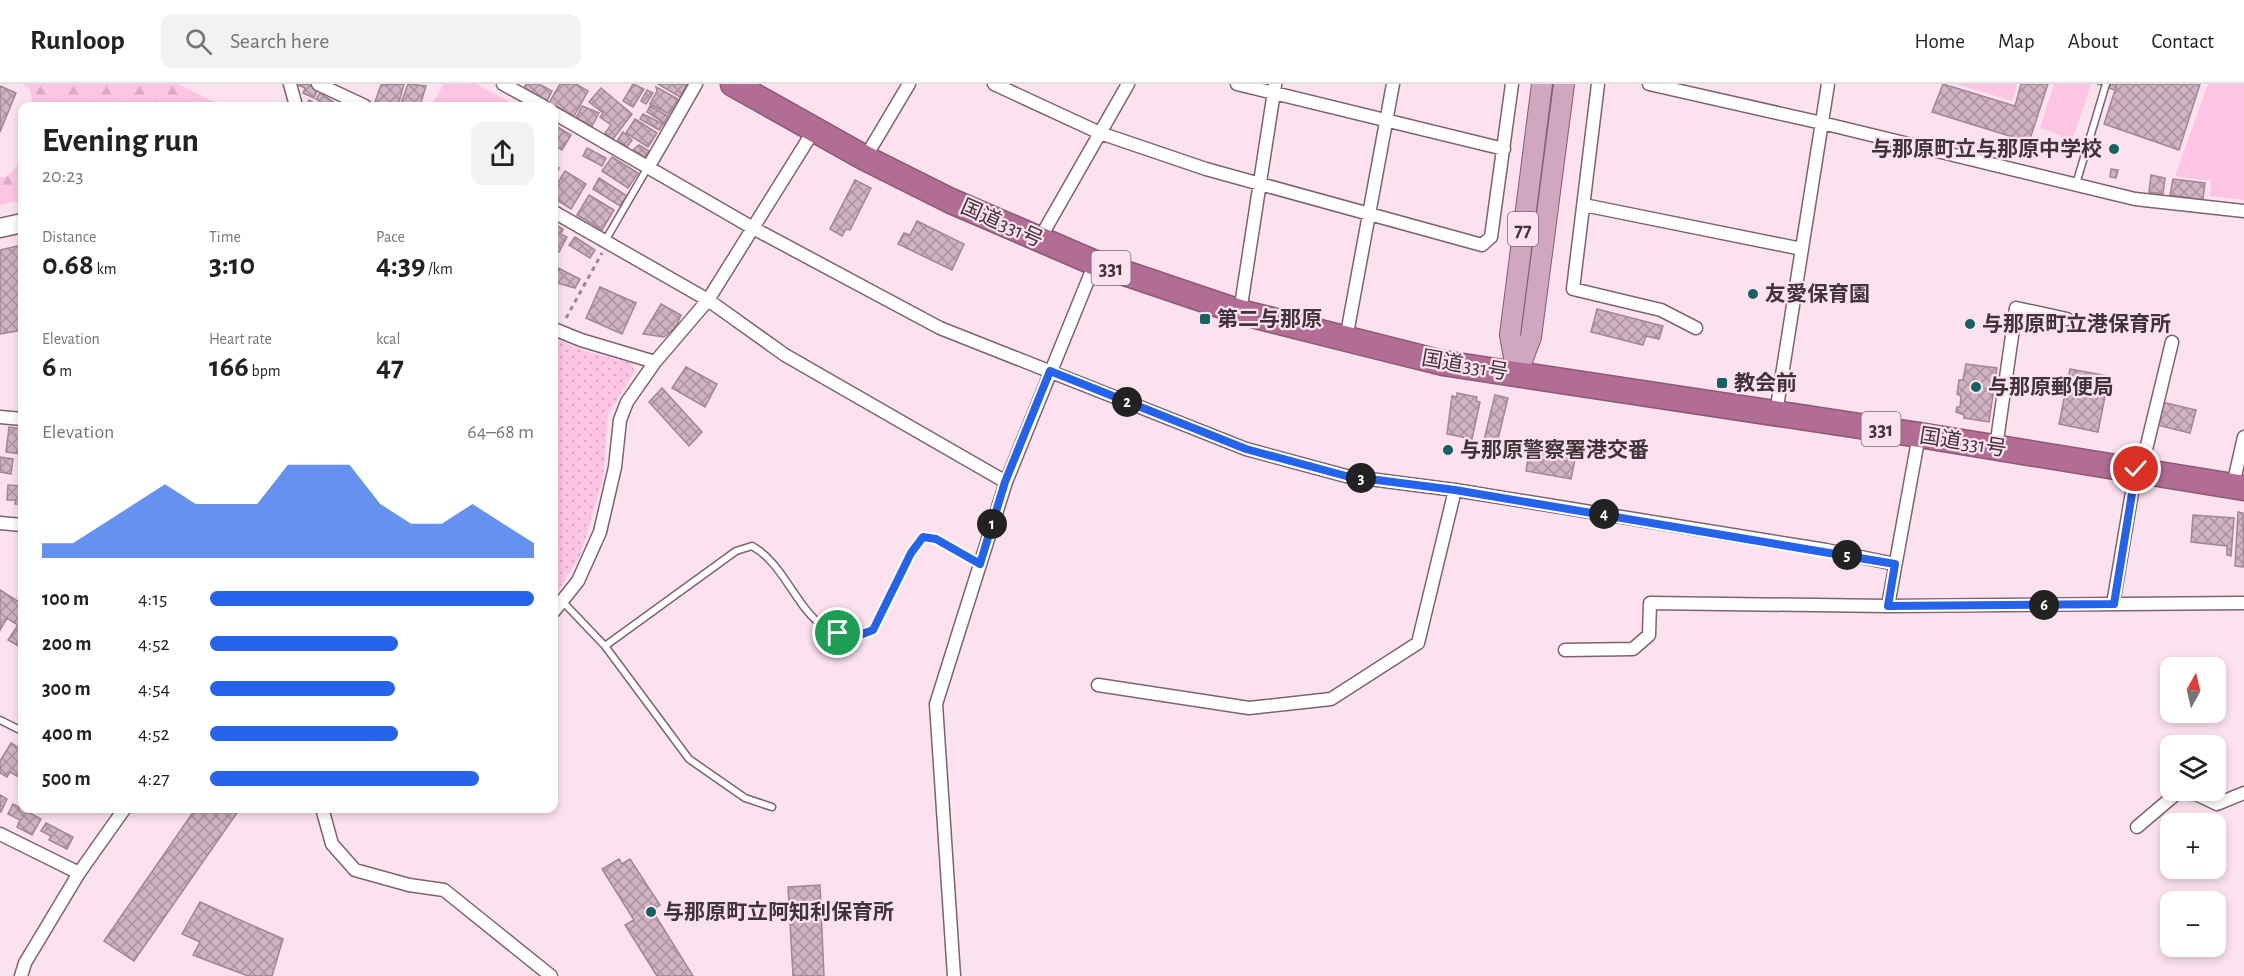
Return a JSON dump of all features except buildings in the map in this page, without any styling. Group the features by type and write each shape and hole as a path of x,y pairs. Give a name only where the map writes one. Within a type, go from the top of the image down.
{"highway":[{"name":"国道331号","path":"733,84 865,158 1039,240 1095,263 1240,312 1443,363 2239,486"}],"main road":[{"name":"77","path":"1517,374 1510,335 1542,84"},
{"name":"77","path":"1517,374 1531,337 1564,84"}],"street":[{"path":"290,84 295,102"},
{"path":"318,84 356,102"},
{"path":"649,166 696,84"},
{"path":"865,158 909,84"},
{"path":"994,84 1100,133 1206,170 1482,245 1491,237 1512,84"},
{"path":"1039,240 1128,84"},
{"path":"1237,84 1275,88 1387,120 1504,149"},
{"path":"1346,339 1393,84"},
{"path":"1598,84 1574,290 1661,310 1696,328"},
{"path":"1649,84 1822,123 2134,199 2244,211"},
{"path":"1776,413 1828,84"},
{"path":"511,86 537,102"},
{"path":"1240,312 1275,88"},
{"path":"558,114 753,228 940,328 1246,449 1346,476 1455,490 1895,564"},
{"path":"558,607 589,559 600,532 615,467 620,420 627,402 655,362 708,300 813,130"},
{"path":"1584,205 1802,249"},
{"path":"558,214 708,300 785,355 1005,482"},
{"path":"0,228 18,224"},
{"path":"954,976 936,704 1005,482 1095,263"},
{"path":"1996,447 2016,308 2067,319"},
{"path":"558,331 655,362"},
{"path":"2114,604 2139,470 2172,342"},
{"path":"0,417 18,419"},
{"path":"1888,606 1919,435"},
{"path":"2239,486 2244,437"},
{"path":"1098,685 1249,708 1331,699 1418,643 1455,490"},
{"path":"0,523 18,525"},
{"path":"1565,650 1633,648 1649,635 1650,603 1888,606 2244,603"},
{"path":"2137,827 2177,793 2196,794 2217,804 2244,793"},
{"path":"21,976 25,963 79,873 121,813"},
{"path":"323,813 332,844 355,870 409,885 444,890 551,976"},
{"path":"0,834 79,873"}],"lane":[{"path":"2075,185 2106,84"},
{"path":"606,243 649,166"},
{"path":"605,646 736,551 752,546 764,552 811,618 838,633 857,636 873,630 911,553 923,537 936,539 980,564"},
{"path":"563,602 605,646 689,759 745,798 772,807"},
{"path":"0,720 18,729"}],"path":[{"path":"558,327 606,243"}],"green space":[{"path":"22,84 178,84 214,102 33,102 29,88"},
{"path":"444,84 476,84 509,102 433,102"},
{"path":"1956,84 2017,84 2012,101"},
{"path":"2054,84 2091,84 2072,140 2040,128"},
{"path":"2208,84 2244,84 2244,200 2210,196 2211,181 2175,176"},
{"path":"18,166 18,201 0,205 0,177 6,177"},
{"path":"558,340 584,351 632,363 634,372 608,414 603,479 580,556 558,591"}],"place":[{"name":"与那原町立与那原中学校","path":"2114,149"},
{"name":"友愛保育園","path":"1753,294"},
{"name":"第二与那原","path":"1205,319"},
{"name":"与那原町立港保育所","path":"1970,324"},
{"name":"教会前","path":"1722,383"},
{"name":"与那原郵便局","path":"1976,387"},
{"name":"与那原警察署港交番","path":"1448,450"},
{"name":"与那原町立阿知利保育所","path":"651,912"}],"route":[{"path":"838,633 857,636 873,630 911,553 923,537 936,539 980,564 1005,482 1050,371 1246,449 1346,476 1455,490 1826,550 1895,564 1888,606 2114,604 2136,469"}]}
